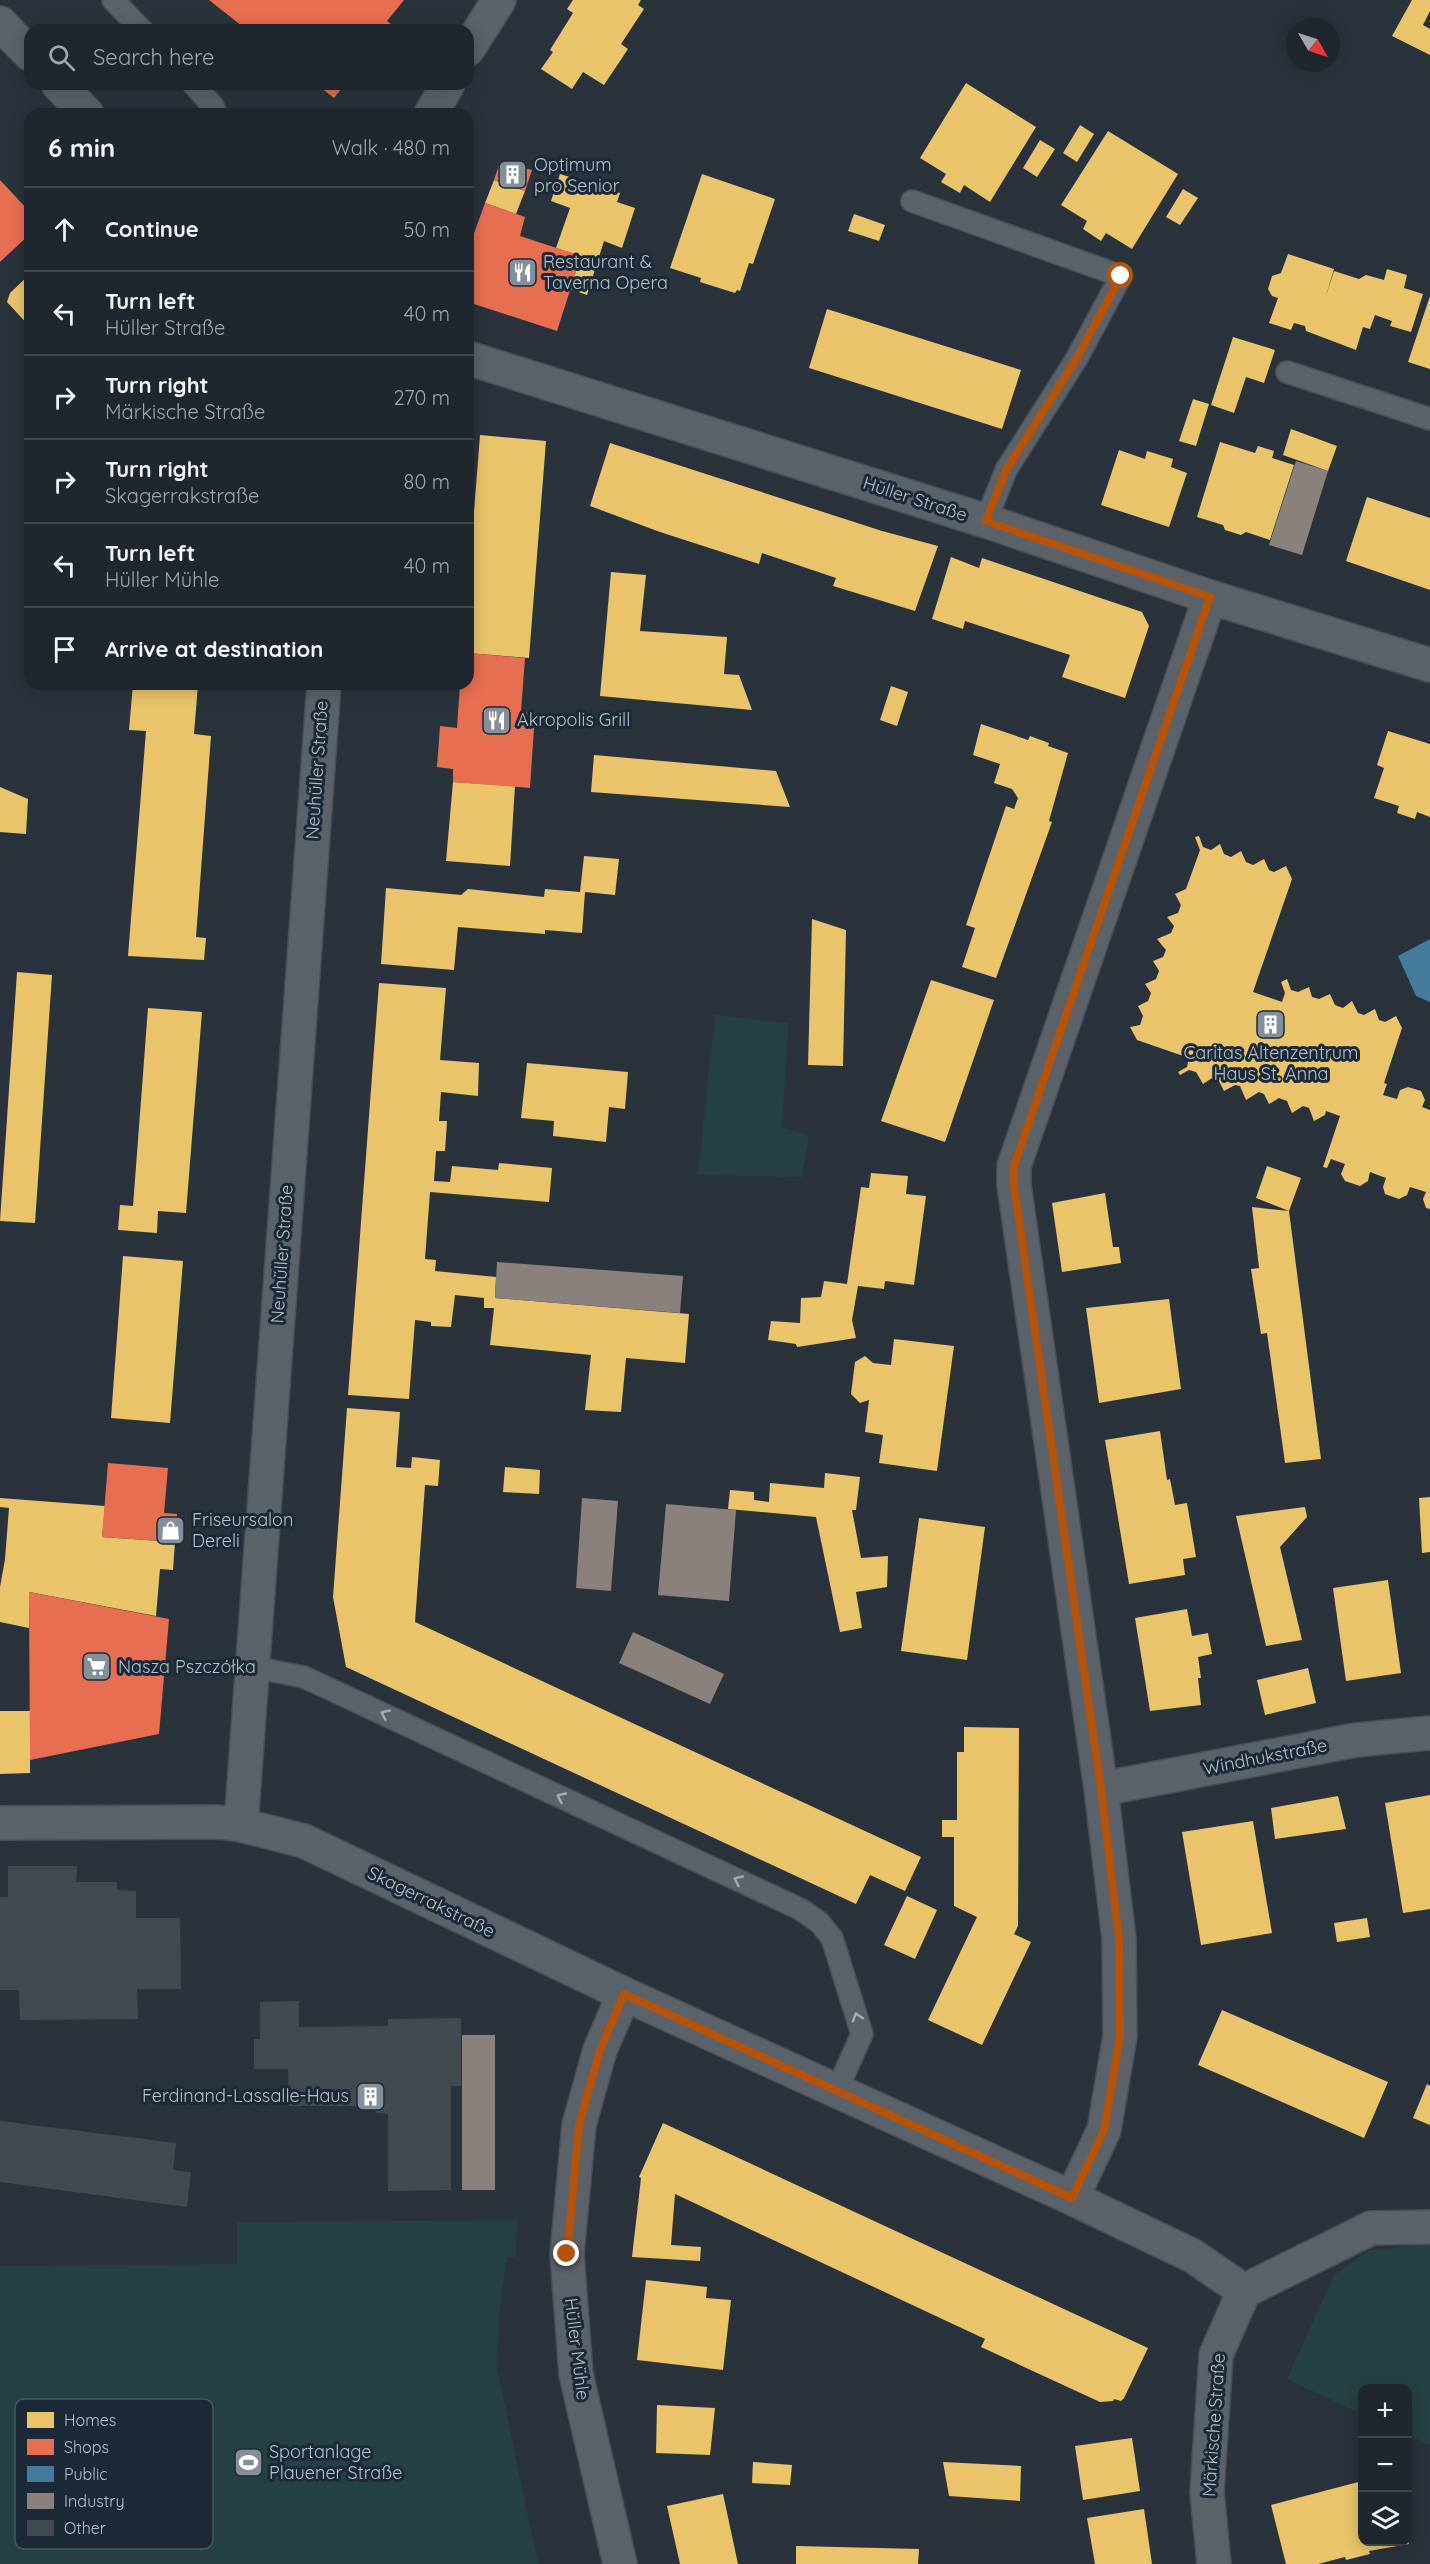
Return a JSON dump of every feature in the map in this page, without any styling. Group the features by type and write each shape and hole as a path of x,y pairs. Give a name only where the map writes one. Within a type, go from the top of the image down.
{"street":[{"path":"474,40 499,0"},
{"path":"0,23 24,48"},
{"path":"64,90 81,108"},
{"path":"434,108 445,90"},
{"name":"Hüller Straße","path":"474,360 986,521 1210,597 1430,665"},
{"path":"1072,2198 1104,2130 1120,2036 1119,1939 1101,1789 1016,1197 1014,1166 1210,597"},
{"name":"Neuhüller Straße","path":"241,1825 324,690"},
{"name":"Windhukstraße","path":"1101,1789 1356,1740 1430,1733"},
{"name":"Skagerrakstraße","path":"0,1823 219,1822 241,1825 304,1841 624,1994 1072,2198 1193,2256 1244,2291"},
{"name":"Hüller Mühle","path":"620,2564 576,2374 567,2254 579,2125 600,2050 624,1994"},
{"path":"1244,2291 1371,2228 1430,2227"},
{"name":"Märkische Straße","path":"1214,2564 1207,2492 1216,2355 1244,2291"}],"lane":[{"path":"114,0 136,24"},
{"path":"198,90 214,108"},
{"path":"912,201 1121,276 1077,358 1006,470 986,521"},
{"path":"1287,372 1430,419"},
{"path":"252,1667 304,1677 800,1910 819,1922 832,1938 862,2034 837,2090"}],"green space":[{"path":"715,1015 788,1023 782,1128 809,1135 802,1177 698,1175"},
{"name":"Sportanlage Plauener Straße","path":"517,2220 515,2257 507,2257 500,2303 496,2363 538,2564 0,2564 0,2266 237,2264 237,2222"},
{"path":"1430,2243 1430,2445 1412,2437 1412,2384 1358,2384 1358,2412 1287,2379 1334,2275 1368,2251"}],"building: Homes":[{"path":"573,0 641,0 638,5 644,9 621,44 628,49 604,85 583,72 572,89 541,69 553,52 550,50 573,13 567,9"},
{"path":"1412,0 1430,0 1430,11 1423,25 1430,29 1430,55 1392,36"},
{"path":"966,83 1036,127 990,202 964,185 960,193 941,182 946,174 920,158"},
{"path":"1080,125 1094,134 1077,162 1063,153"},
{"path":"1108,131 1178,174 1132,249 1106,233 1101,241 1083,229 1087,221 1061,205"},
{"path":"1040,140 1055,149 1037,177 1023,168"},
{"path":"560,174 620,193 617,202 635,208 622,248 604,241 587,295 570,289 581,256 556,248 570,208 551,201"},
{"path":"702,174 775,199 753,264 749,263 740,291 737,290 735,293 700,282 701,278 670,268"},
{"path":"494,180 525,191 516,214 485,203"},
{"path":"1183,189 1198,198 1180,225 1166,217"},
{"path":"854,214 885,225 879,241 848,231"},
{"path":"1288,254 1334,269 1325,299 1334,271 1359,279 1366,275 1384,280 1387,269 1407,275 1404,288 1423,294 1411,332 1390,326 1392,321 1375,315 1370,329 1363,327 1356,350 1306,331 1305,326 1294,323 1291,330 1269,323 1278,298 1272,296 1268,289 1272,276 1281,273"},
{"path":"24,280 24,320 7,302 10,293"},
{"path":"1430,296 1430,369 1408,362"},
{"path":"827,309 1021,370 1002,429 809,368"},
{"path":"1233,337 1275,350 1264,383 1246,377 1234,413 1211,405"},
{"path":"1193,399 1209,404 1196,446 1179,441"},
{"path":"1291,429 1337,446 1328,471 1283,455"},
{"path":"480,435 546,441 529,658 474,653 474,512"},
{"path":"1220,442 1255,453 1258,446 1274,451 1272,458 1294,465 1270,540 1246,532 1241,535 1225,530 1223,525 1197,517"},
{"path":"610,443 882,531 938,546 915,611 833,586 836,578 762,553 759,564 660,532 590,506"},
{"path":"1119,450 1145,459 1147,451 1173,459 1171,467 1187,473 1169,527 1101,505"},
{"path":"1367,497 1430,518 1430,590 1346,561"},
{"path":"951,557 979,568 982,558 1142,612 1149,626 1125,698 1062,677 1070,655 965,621 963,629 932,619"},
{"path":"611,572 646,575 640,631 727,637 724,674 739,675 752,710 600,696"},
{"path":"891,686 908,692 897,726 880,720"},
{"path":"132,690 198,690 194,734 211,736 196,937 206,938 204,960 128,956 146,731 129,730"},
{"path":"981,724 1028,740 1030,736 1068,753 1049,821 1052,822 996,978 962,967 975,928 966,925 1006,806 1014,809 1018,798 1012,789 994,783 1000,764 973,755"},
{"path":"1388,731 1430,744 1430,817 1417,812 1415,819 1397,813 1399,806 1374,798 1384,768 1377,765"},
{"path":"594,755 776,771 790,807 591,792"},
{"path":"453,782 515,786 510,866 446,861"},
{"path":"0,787 28,799 26,834 0,832"},
{"name":"Caritas Altenzentrum Haus St. Anna","path":"1199,836 1203,847 1211,850 1220,844 1224,854 1231,857 1241,851 1246,862 1253,865 1264,859 1269,870 1274,872 1286,866 1292,879 1253,992 1282,1002 1285,993 1281,982 1287,979 1291,990 1298,992 1309,987 1312,997 1319,999 1330,994 1335,1005 1343,1008 1352,1001 1358,1013 1364,1015 1375,1009 1379,1020 1385,1022 1396,1016 1402,1028 1384,1083 1387,1084 1383,1095 1397,1099 1400,1090 1408,1087 1421,1091 1425,1100 1422,1107 1430,1110 1430,1209 1426,1208 1423,1199 1426,1192 1410,1187 1407,1195 1399,1199 1385,1194 1383,1187 1386,1178 1370,1172 1368,1181 1360,1186 1345,1181 1341,1174 1345,1164 1331,1159 1327,1168 1323,1167 1340,1116 1326,1111 1325,1115 1314,1121 1309,1108 1303,1106 1292,1113 1287,1101 1279,1098 1269,1104 1264,1094 1259,1092 1246,1100 1240,1086 1235,1085 1224,1091 1218,1079 1212,1078 1203,1084 1196,1072 1189,1070 1180,1075 1178,1072 1187,1067 1189,1058 1137,1040 1130,1027 1140,1025 1143,1016 1138,1006 1148,1001 1151,993 1145,984 1156,979 1159,971 1153,961 1163,957 1166,950 1157,939 1171,933 1174,926 1167,917 1178,913 1181,905 1175,894 1186,889 1200,850 1195,837"},
{"path":"584,856 619,859 615,895 585,892 582,933 545,930 545,934 458,927 454,970 381,964 386,888 461,895 468,889 544,897 545,889 580,892"},
{"path":"812,919 846,930 843,1066 808,1065"},
{"path":"17,972 52,975 35,1223 0,1221"},
{"path":"931,980 994,1000 945,1142 881,1121"},
{"path":"379,983 446,988 440,1060 479,1063 478,1096 441,1092 439,1121 447,1121 445,1151 436,1151 434,1181 450,1182 452,1166 498,1170 499,1163 552,1168 549,1202 430,1192 425,1259 436,1260 435,1271 496,1277 495,1298 689,1314 685,1363 626,1358 621,1412 585,1410 591,1355 490,1345 494,1308 484,1308 484,1298 455,1295 451,1327 431,1326 431,1322 415,1320 409,1399 348,1395"},
{"path":"148,1008 202,1012 186,1213 158,1211 157,1233 118,1230 120,1205 133,1206"},
{"path":"527,1063 628,1072 625,1109 609,1107 606,1142 553,1136 554,1121 521,1118"},
{"path":"1267,1166 1301,1178 1289,1211 1256,1198"},
{"path":"871,1173 908,1176 906,1194 926,1196 914,1285 885,1281 884,1289 858,1286 852,1320 856,1338 797,1347 796,1344 768,1340 771,1321 800,1323 801,1298 821,1297 824,1281 847,1284 861,1187 869,1188"},
{"path":"1105,1193 1113,1247 1119,1247 1121,1263 1062,1272 1052,1203"},
{"path":"1252,1207 1289,1211 1321,1459 1285,1463 1267,1333 1261,1334 1251,1269 1259,1268"},
{"path":"123,1256 183,1261 170,1423 111,1418"},
{"path":"1169,1299 1181,1389 1099,1403 1086,1308"},
{"path":"894,1339 954,1346 937,1471 879,1463 883,1435 865,1432 869,1400 860,1403 851,1394 855,1362 865,1356 873,1363 891,1365"},
{"path":"347,1408 400,1412 396,1467 411,1468 412,1457 440,1460 438,1486 425,1485 415,1622 921,1857 905,1891 870,1875 856,1904 346,1667 333,1597"},
{"path":"1160,1431 1167,1480 1170,1479 1175,1505 1187,1503 1196,1557 1183,1559 1185,1575 1129,1584 1105,1440"},
{"path":"505,1467 540,1470 539,1494 503,1492"},
{"path":"825,1473 860,1477 856,1510 852,1510 861,1558 888,1556 887,1587 856,1592 862,1628 840,1632 816,1517 728,1509 730,1490 754,1492 754,1500 769,1502 770,1483 824,1488"},
{"path":"1430,1497 1430,1552 1422,1553 1419,1498"},
{"path":"0,1498 105,1506 102,1537 175,1542 173,1570 160,1569 156,1616 29,1592 29,1628 0,1622 0,1587 9,1508 0,1507"},
{"path":"1305,1507 1307,1517 1280,1547 1302,1640 1266,1646 1236,1516"},
{"path":"919,1518 985,1527 967,1660 901,1651"},
{"path":"1388,1580 1401,1673 1346,1681 1333,1588"},
{"path":"1187,1609 1192,1636 1208,1633 1212,1654 1198,1657 1201,1705 1150,1711 1135,1618"},
{"path":"1308,1668 1316,1703 1265,1715 1257,1680"},
{"path":"0,1711 30,1711 30,1773 0,1774"},
{"path":"964,1727 1019,1728 1018,1926 1014,1934 1031,1942 982,2045 928,2020 977,1917 954,1906 954,1837 942,1837 942,1820 957,1820 957,1752 964,1752"},
{"path":"1430,1795 1430,1909 1403,1913 1385,1803"},
{"path":"1338,1796 1346,1829 1275,1839 1271,1808"},
{"path":"1253,1821 1272,1933 1201,1945 1182,1832"},
{"path":"907,1896 937,1910 915,1959 884,1945"},
{"path":"1367,1918 1370,1937 1337,1942 1334,1923"},
{"path":"1222,2010 1388,2082 1364,2138 1198,2065"},
{"path":"1427,2084 1430,2086 1430,2125 1413,2118"},
{"path":"663,2123 1148,2348 1124,2398 1121,2401 1114,2399 1100,2402 981,2347 985,2339 675,2194 671,2245 701,2247 700,2261 632,2257 641,2178 639,2177"},
{"path":"646,2280 707,2287 706,2298 731,2300 723,2370 637,2360"},
{"path":"657,2405 715,2408 710,2455 656,2453"},
{"path":"1132,2438 1140,2491 1083,2500 1075,2446"},
{"path":"753,2462 792,2465 790,2485 752,2483"},
{"path":"943,2462 1021,2466 1020,2501 949,2496"},
{"path":"1358,2482 1358,2546 1398,2546 1369,2551 1370,2554 1346,2560 1345,2557 1318,2564 1286,2564 1271,2505"},
{"path":"723,2494 738,2564 680,2564 667,2506"},
{"path":"1144,2509 1152,2564 1095,2564 1087,2518"},
{"path":"796,2546 919,2549 918,2564 796,2564"}],"building: Shops":[{"path":"209,0 404,0 387,21 391,24 239,24"},
{"path":"324,90 340,90 334,98"},
{"name":"Optimum pro Senior","path":"500,162 532,170 525,191 494,180"},
{"path":"0,180 24,206 24,240 0,262"},
{"name":"Restaurant & Taverna Opera","path":"485,203 525,217 520,236 581,256 557,331 474,304 474,233"},
{"name":"Akropolis Grill","path":"474,654 525,658 521,712 535,713 530,788 453,782 453,769 437,767 440,726 457,728 460,690 474,690"},
{"path":"108,1463 168,1468 164,1513 177,1514 175,1542 102,1537"},
{"name":"Nasza Pszczółka","path":"29,1592 169,1619 159,1734 30,1760"}],"building: Public":[{"path":"1430,939 1430,1002 1416,996 1398,956"}],"building: Industry":[{"path":"1296,461 1328,471 1302,555 1269,545"},
{"path":"497,1262 683,1276 680,1313 495,1298"},
{"path":"582,1498 618,1501 611,1591 576,1588"},
{"path":"666,1504 736,1510 729,1601 658,1595"},
{"path":"633,1632 724,1674 710,1704 619,1663"},
{"path":"462,2035 495,2035 495,2190 462,2190"}],"building: Other":[{"path":"8,1866 77,1866 76,1882 117,1882 117,1890 136,1891 136,1918 180,1918 181,1989 137,1989 138,2019 20,2020 19,1990 0,1990 0,1897 8,1897"},
{"name":"Ferdinand-Lassalle-Haus","path":"299,2001 299,2027 388,2026 388,2019 461,2018 461,2086 451,2086 451,2190 388,2191 388,2114 376,2113 376,2106 289,2106 288,2069 254,2069 254,2039 260,2039 260,2002"},
{"path":"0,2121 176,2143 173,2170 191,2172 187,2207 0,2182"}],"place":[{"name":"Optimum pro Senior","path":"513,175"},
{"name":"Restaurant & Taverna Opera","path":"522,272"},
{"name":"Akropolis Grill","path":"496,720"},
{"name":"Caritas Altenzentrum Haus St. Anna","path":"1271,1024"},
{"name":"Friseursalon Dereli","path":"171,1530"},
{"name":"Nasza Pszczółka","path":"97,1667"},
{"name":"Ferdinand-Lassalle-Haus","path":"370,2096"},
{"name":"Sportanlage Plauener Straße","path":"248,2462"}],"route":[{"path":"567,2254 579,2125 600,2050 624,1994 1072,2198 1104,2130 1120,2036 1119,1939 1101,1789 1014,1185 1014,1166 1210,597 986,521 1006,470 1077,358 1121,276"}]}
